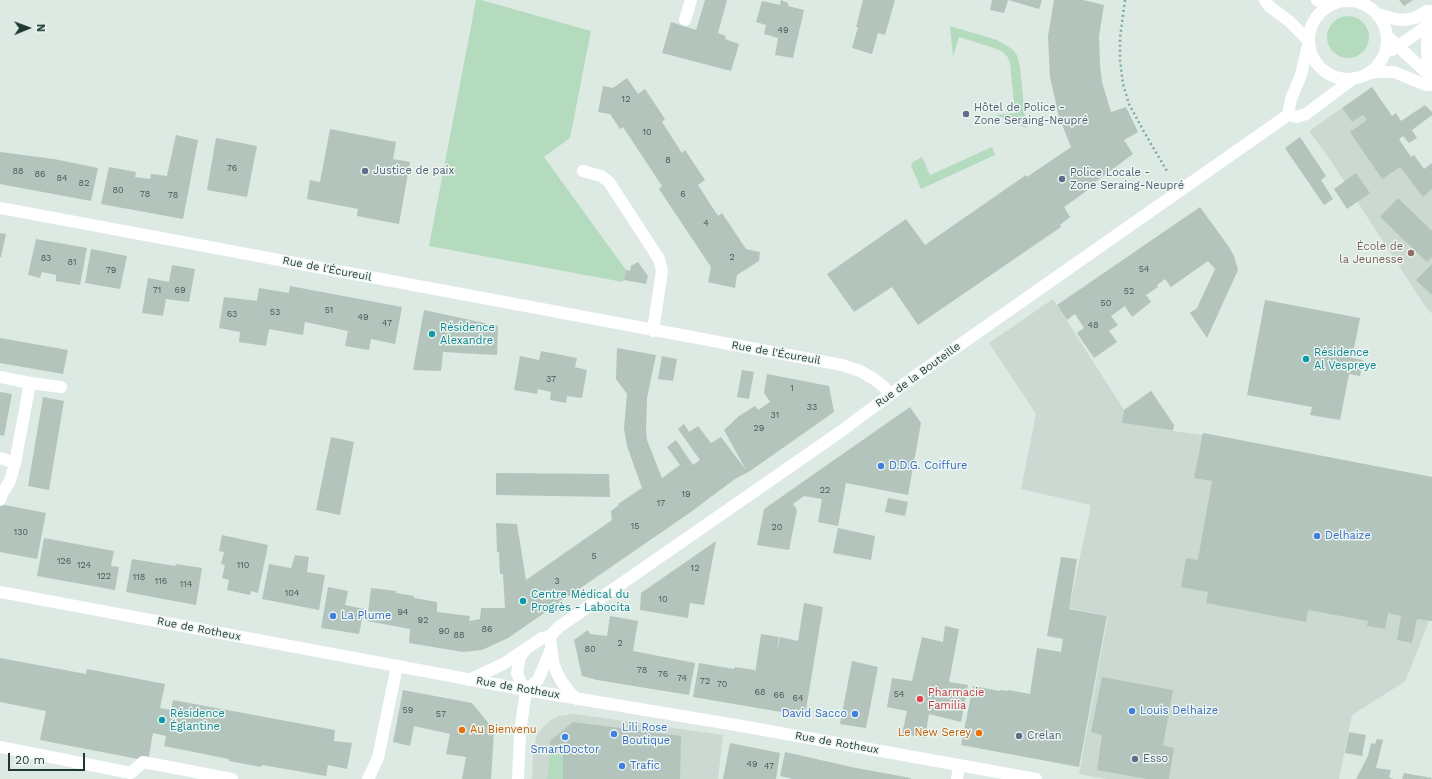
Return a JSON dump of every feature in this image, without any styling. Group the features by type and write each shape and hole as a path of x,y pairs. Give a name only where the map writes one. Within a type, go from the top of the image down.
{"street":[{"path":"685,20 691,0"},
{"path":"1265,0 1269,6 1289,21 1309,41"},
{"path":"1317,0 1329,3 1345,0 1366,3 1378,14 1385,25 1388,37 1430,78"},
{"path":"1288,115 1291,99 1303,69 1311,28 1316,16 1329,3"},
{"path":"1378,14 1403,20 1415,18 1427,11 1432,11"},
{"path":"1384,55 1420,31 1430,21"},
{"path":"1430,21 1427,46 1430,78"},
{"name":"Rue de la Bouteille","path":"1309,41 1312,54 1318,65 1334,76 1340,78 1354,78 1366,74 1377,66 1384,55 1388,37"},
{"path":"1366,74 1377,72 1394,72 1426,85 1432,85"},
{"name":"Rue de la Bouteille","path":"469,680 505,663 542,638 550,636 559,627 836,435 915,375 1288,115 1297,117 1306,114 1354,78"},
{"path":"583,171 601,176 609,182 659,259 662,271 653,331"},
{"name":"Rue de l'Écureuil","path":"0,208 653,331 842,365 860,371 874,379 884,387 889,395"},
{"path":"0,377 61,387"},
{"path":"0,500 10,481 15,463 30,383"},
{"path":"0,458 15,463"},
{"name":"Rue de Rotheux","path":"0,592 469,680 742,726 1036,779"},
{"path":"550,636 553,662 557,673 562,682 577,699"},
{"path":"518,779 520,733 526,690 517,673 520,657 526,649"},
{"path":"526,690 538,680 551,649"},
{"path":"368,779 378,758 397,666"},
{"path":"0,747 131,773 143,762 232,779"},
{"path":"957,779 959,765"}],"path":[{"path":"1125,0 1120,38 1120,60 1123,84 1129,104 1168,173"}],"shaded area":[{"name":"École de la Jeunesse","path":"1342,108 1352,122 1363,115 1423,197 1432,189 1432,314 1423,303 1331,161 1309,131"},
{"path":"1053,299 1124,410 1151,391 1174,425 1173,431 1202,435 1203,433 1432,477 1432,621 1429,621 1405,682 1352,715 1339,779 1107,779 1079,774 1108,616 1069,608 1091,505 1021,489 1036,414 989,343"},
{"path":"575,714 723,735 718,779 532,779 533,751 537,735 551,720 559,716"}],"green space":[{"path":"476,0 481,0 591,31 570,138 544,157 626,270 623,282 429,246"},
{"path":"1344,16 1352,16 1360,19 1366,25 1369,37 1366,49 1360,55 1352,58 1344,58 1336,55 1330,49 1327,41 1327,33 1330,25 1336,19"},
{"path":"950,26 997,40 1012,49 1017,55 1020,67 1026,128 996,115 1015,113 1010,63 1007,56 997,49 959,37 953,57"},
{"path":"992,147 995,155 921,189 911,165 913,162 922,157 930,175"},
{"path":"550,752 563,752 563,779 547,779"}],"building":[{"path":"705,0 727,0 718,33 726,36 725,39 739,44 731,71 662,53 671,22 696,30"},
{"path":"781,0 788,3 788,6 804,10 793,58 775,55 778,38 764,34 766,25 756,22 762,1 780,5"},
{"path":"863,0 895,0 885,35 878,33 872,54 852,48"},
{"path":"992,0 1008,0 1004,13 990,10"},
{"path":"1008,0 1042,0 1039,9"},
{"path":"1054,0 1083,0 1104,5 1099,36 1102,82 1111,112 1126,107 1138,132 1124,140 1133,154 1094,183 1095,185 1064,207 1070,217 1060,225 1061,227 918,325 892,287 854,312 827,274 906,219 925,245 1026,175 1027,177 1071,147 1059,117 1050,77 1048,36"},
{"path":"1399,0 1413,0 1404,6"},
{"path":"627,78 638,94 645,89 665,119 662,122 682,153 685,150 705,180 698,185 718,216 722,213 746,249 760,252 759,261 737,275 735,288 708,282 711,267 659,189 662,186 623,127 620,129 610,114 598,112 603,86 613,88"},
{"path":"1372,87 1392,116 1396,113 1401,121 1425,105 1432,112 1432,115 1412,130 1417,138 1409,143 1403,136 1399,139 1411,157 1414,155 1424,169 1432,163 1432,189 1423,197 1400,167 1382,179 1350,132 1367,120 1363,115 1352,122 1342,108"},
{"name":"Justice de paix","path":"330,129 396,142 393,159 410,162 399,224 357,216 358,209 307,199 310,180 320,182"},
{"path":"176,135 198,140 183,219 101,204 109,167 136,172 135,177 150,179 151,174 167,176"},
{"path":"1300,137 1326,176 1321,180 1333,199 1324,205 1285,148"},
{"path":"216,138 257,146 247,197 207,190"},
{"path":"0,152 54,159 98,168 91,201 0,184"},
{"path":"1356,173 1370,193 1347,209 1334,189"},
{"path":"1398,198 1432,231 1432,257 1427,262 1380,217"},
{"path":"1200,207 1229,247 1234,256 1238,270 1207,338 1190,313 1197,308 1215,269 1208,261 1171,287 1165,279 1157,285 1158,287 1146,295 1151,302 1132,317 1125,306 1111,316 1118,325 1109,331 1117,342 1094,358 1077,333 1084,328 1075,314 1067,320 1057,305"},
{"path":"0,233 6,234 1,257 0,257"},
{"path":"36,239 87,248 80,285 56,281 56,275 42,272 40,278 28,275"},
{"path":"91,249 127,256 120,289 85,283"},
{"path":"638,262 648,276 646,284 624,280 626,270 630,271 631,266"},
{"path":"1432,264 1432,295 1416,280"},
{"path":"172,265 195,269 189,302 166,299 163,316 142,313 148,278 169,282"},
{"path":"290,286 402,307 395,344 371,339 369,350 345,346 348,331 305,322 303,335 269,329 266,346 239,342 240,332 219,328 224,297 257,301 259,288 289,293"},
{"name":"Résidence Al Vespreye","path":"1265,300 1360,318 1352,358 1363,360 1360,376 1349,374 1340,420 1310,415 1312,407 1247,395"},
{"path":"424,310 498,326 497,355 443,352 441,371 413,370"},
{"path":"0,338 68,350 63,374 0,363"},
{"path":"617,348 656,355 647,398 646,429 647,440 662,478 680,465 667,447 676,440 693,465 700,460 678,429 684,424 689,432 698,426 711,443 721,437 746,470 724,430 739,416 755,406 758,410 770,402 764,393 767,374 829,386 834,412 750,471 735,479 688,514 508,638 482,650 463,652 409,643 410,629 367,621 371,588 396,591 396,593 414,596 414,598 437,602 437,612 470,616 469,621 480,619 481,608 505,608 503,574 500,574 499,552 497,552 496,523 517,524 526,580 612,520 611,511 619,505 618,504 642,488 627,446 624,428 627,394 616,379"},
{"path":"541,351 577,358 575,367 587,370 582,398 567,396 566,403 550,400 551,392 538,389 537,394 514,390 520,356 539,360"},
{"path":"662,356 677,359 673,381 658,379"},
{"path":"742,370 754,372 749,399 737,397"},
{"path":"1151,391 1174,425 1173,430 1122,423 1124,410"},
{"path":"0,392 12,394 4,436 0,435"},
{"path":"43,397 64,401 49,490 28,486"},
{"path":"910,407 921,423 908,495 846,483 838,526 818,522 822,499 804,496 793,504 797,510 789,550 757,545 764,509"},
{"name":"Delhaize","path":"1203,433 1432,477 1432,621 1417,619 1412,643 1397,640 1401,616 1388,613 1385,629 1367,626 1368,621 1308,610 1306,622 1206,603 1208,592 1181,587 1186,558 1198,559 1212,481 1194,478"},
{"path":"331,437 354,442 340,515 316,510"},
{"path":"496,473 609,474 610,497 496,495"},
{"path":"888,498 908,502 905,516 885,512"},
{"path":"0,504 46,513 37,559 0,552"},
{"path":"838,528 875,536 871,560 833,553"},
{"path":"222,535 268,545 258,593 251,591 250,595 227,590 229,580 222,578 225,565 221,564 224,552 219,551"},
{"path":"44,538 114,551 111,566 119,567 115,590 37,576"},
{"path":"716,541 704,605 690,603 688,618 640,610 641,593"},
{"path":"295,555 309,557 307,572 325,575 319,610 262,599 269,564 291,568"},
{"path":"1061,557 1077,559 1069,609 1107,616 1079,767 961,745 973,686 1030,694 1037,648 1061,652 1063,639 1047,636"},
{"path":"132,559 175,566 176,564 202,568 196,605 126,592"},
{"name":"La Plume","path":"328,587 348,591 345,605 364,609 359,634 321,628"},
{"path":"804,603 823,607 805,716 693,697 699,663 734,669 735,667 755,670 755,674 761,634 779,637 777,653 780,637 798,641"},
{"path":"610,616 638,621 633,651 695,663 689,695 597,680 582,676 574,640 588,630 590,634 607,636"},
{"path":"945,626 959,629 949,682 968,685 961,722 929,714 925,738 902,734 907,711 887,707 892,678 912,681 922,637 943,642"},
{"name":"Résidence Églantine","path":"0,658 86,674 87,669 165,684 160,708 171,710 173,700 335,730 334,741 352,743 347,769 328,765 326,776 262,765 261,767 164,746 166,736 153,733 148,761 40,740 46,711 0,702"},
{"path":"852,661 878,667 866,728 840,724"},
{"name":"Louis Delhaize","path":"1102,677 1173,690 1163,745 1174,748 1169,779 1147,779 1097,770 1102,735 1091,732"},
{"path":"403,690 472,703 494,730 491,779 462,779 466,757 446,754 450,734 414,726 410,746 393,742"},
{"name":"Trafic","path":"573,722 681,736 680,779 563,779 563,752 550,752 550,741"},
{"path":"1349,732 1366,735 1362,756 1345,753"},
{"path":"1377,739 1383,740 1376,768 1391,770 1389,777 1393,779 1356,779 1368,756 1371,743 1375,744"},
{"path":"730,743 780,753 776,779 723,779"},
{"path":"785,752 911,779 793,779 780,776"},
{"path":"1404,773 1432,778 1402,779"}],"place":[{"name":"Hôtel de Police - Zone Seraing-Neupré","path":"966,114"},
{"name":"Justice de paix","path":"365,171"},
{"name":"Police Locale - Zone Seraing-Neupré","path":"1062,179"},
{"name":"École de la Jeunesse","path":"1411,253"},
{"name":"Résidence Alexandre","path":"432,334"},
{"name":"Résidence Al Vespreye","path":"1306,359"},
{"name":"D.D.G. Coiffure","path":"881,466"},
{"name":"Delhaize","path":"1317,536"},
{"name":"Centre Médical du Progrès - Labocita","path":"523,601"},
{"name":"La Plume","path":"333,616"},
{"name":"Pharmacie Familia","path":"920,699"},
{"name":"Louis Delhaize","path":"1132,711"},
{"name":"David Sacco","path":"855,714"},
{"name":"Résidence Églantine","path":"162,720"},
{"name":"Au Bienvenu","path":"462,730"},
{"name":"Le New Serey","path":"979,733"},
{"name":"Lili Rose Boutique","path":"614,734"},
{"name":"Crelan","path":"1019,736"},
{"name":"SmartDoctor","path":"565,737"},
{"name":"Esso","path":"1135,759"},
{"name":"Trafic","path":"622,766"}]}
